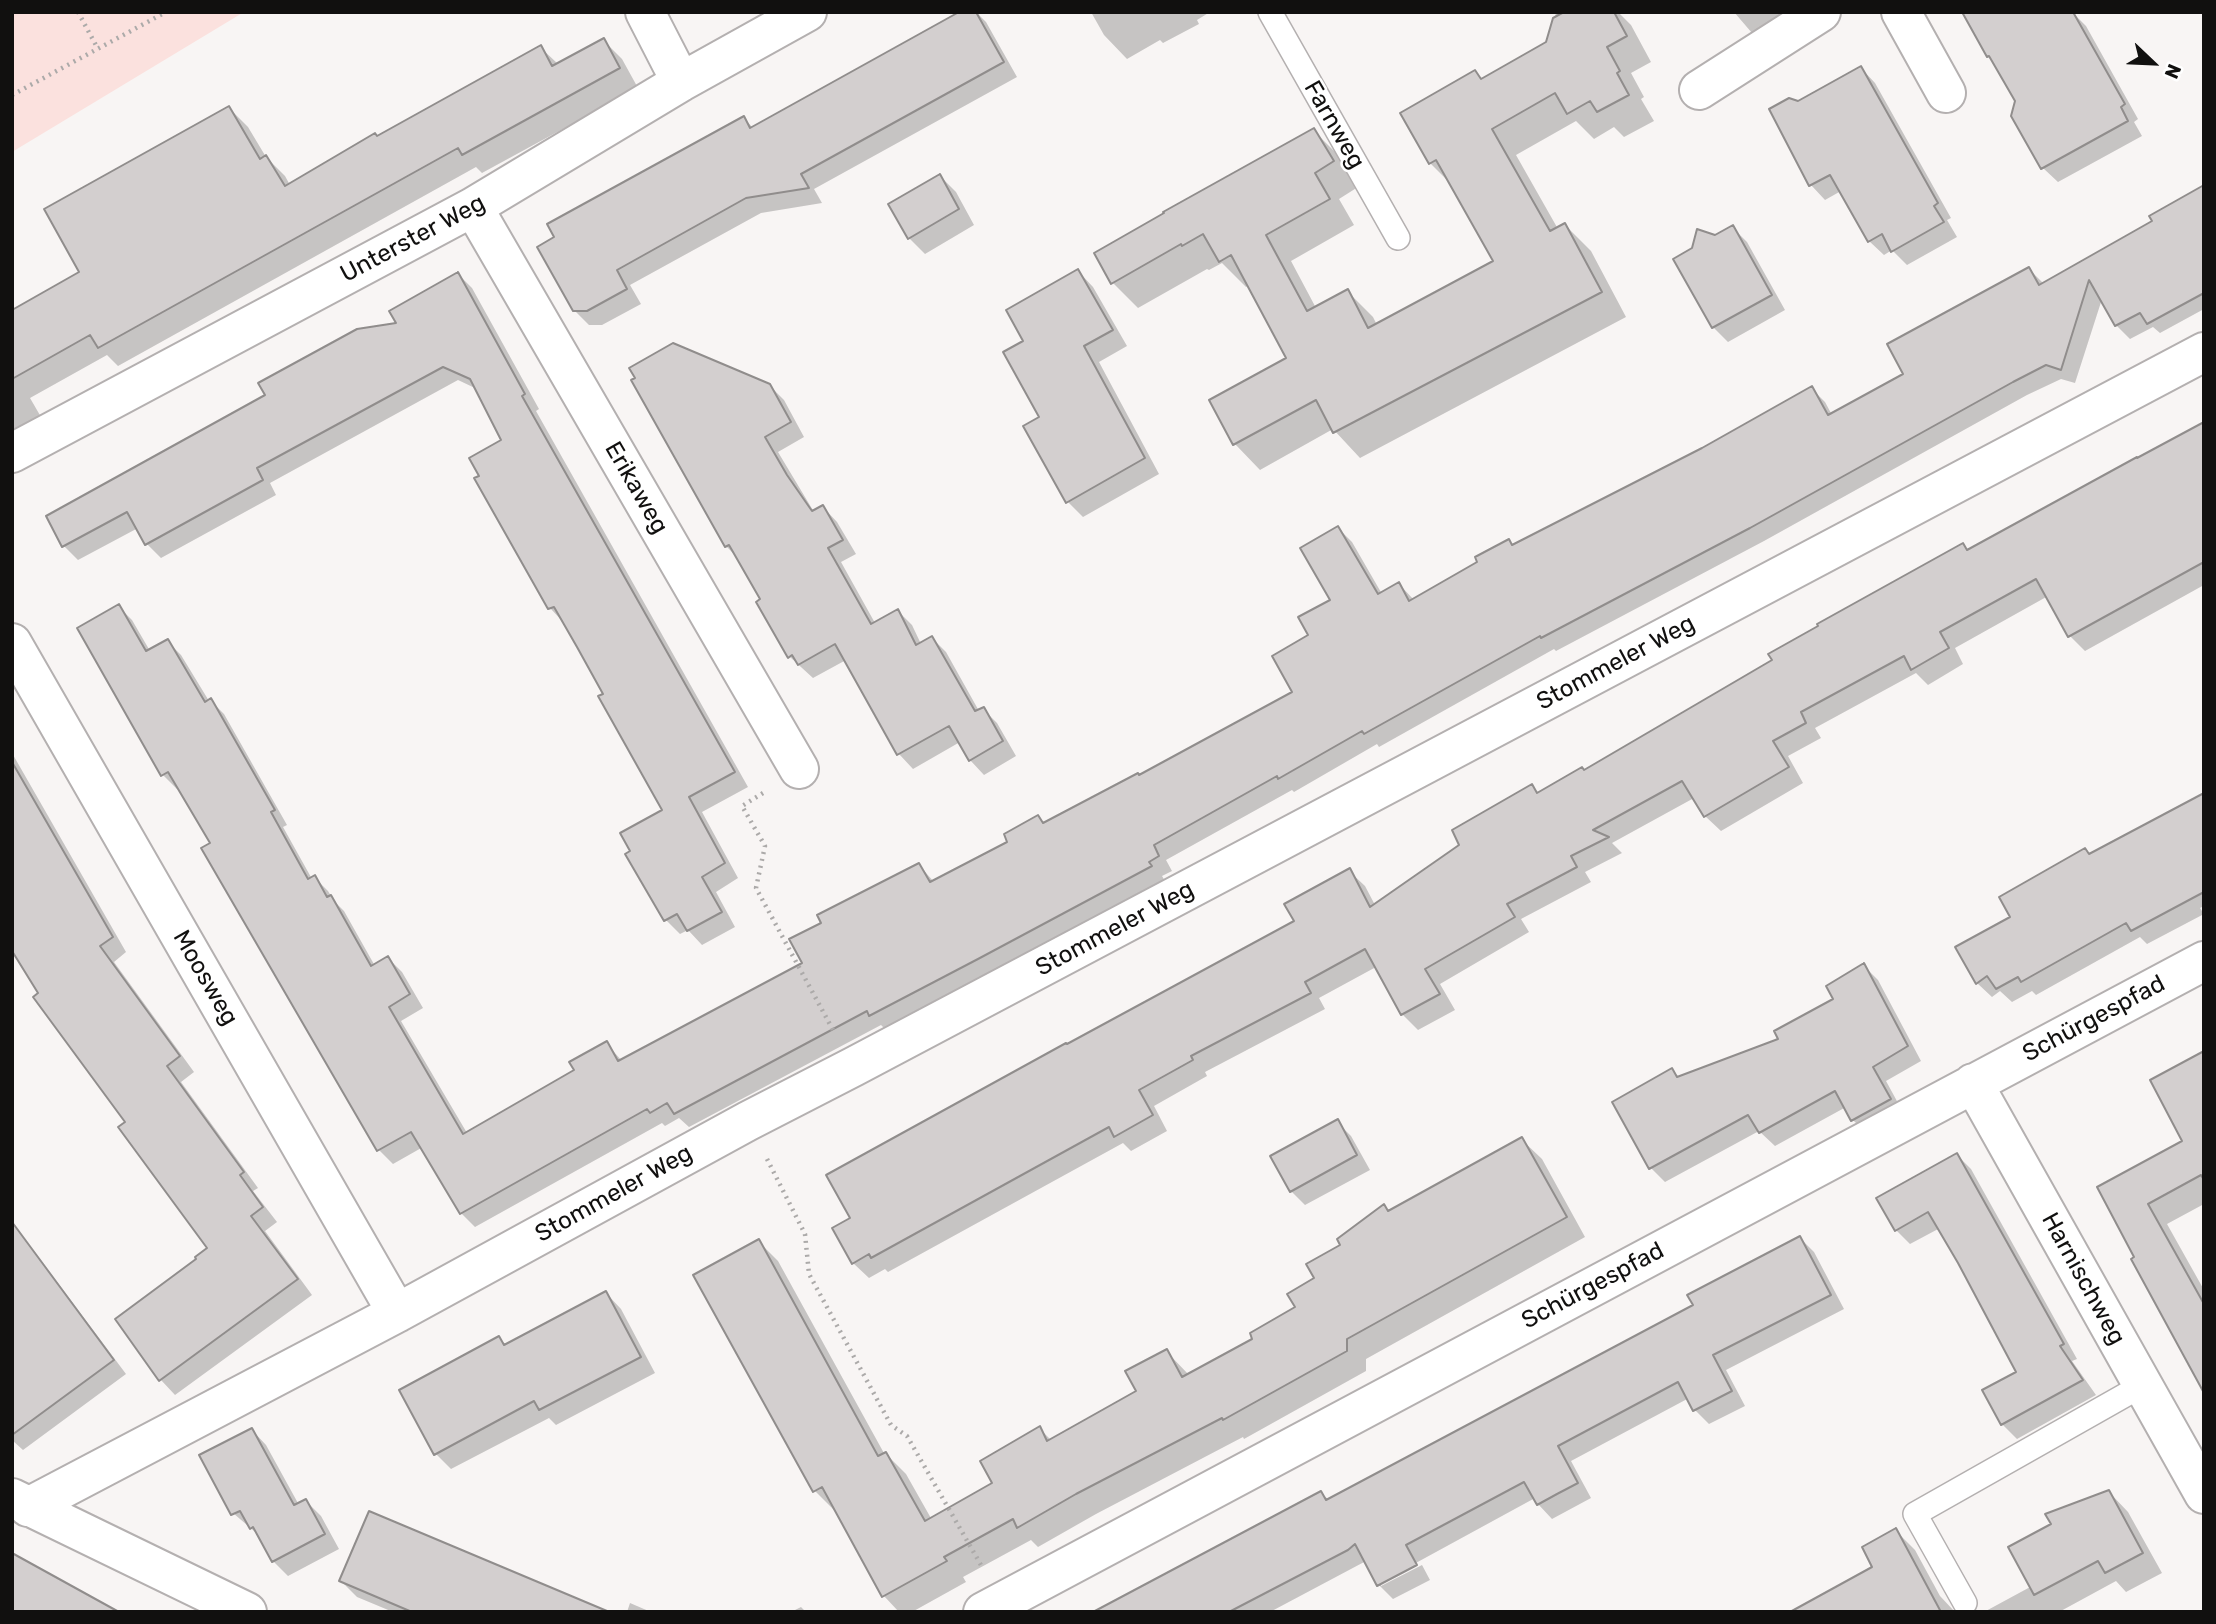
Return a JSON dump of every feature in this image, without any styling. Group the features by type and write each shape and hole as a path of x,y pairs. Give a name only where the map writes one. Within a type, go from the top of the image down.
{"street":[{"path":"645,12 681,82"},
{"name":"Unterster Weg","path":"12,453 473,207 681,82 807,12"},
{"path":"1699,90 1821,12"},
{"path":"1901,12 1946,93"},
{"name":"Erikaweg","path":"473,207 799,769"},
{"name":"Stommeler Weg","path":"20,1503 397,1313 748,1121 853,1068 2204,352"},
{"name":"Moosweg","path":"12,643 397,1313"},
{"name":"Schürgespfad","path":"992,1607 2204,961"},
{"name":"Harnischweg","path":"1973,1083 2143,1385 2200,1479"},
{"path":"20,1503 247,1612"}],"lane":[{"name":"Farnweg","path":"1270,12 1398,238"},
{"path":"1965,1603 1915,1514 2143,1385"}],"path":[{"path":"78,12 98,49"},
{"path":"12,95 166,12"},
{"path":"799,769 742,806 765,846 756,888 853,1068"},
{"path":"748,1121 805,1234 808,1274 891,1425 907,1436 992,1607"}],"shaded area":[{"path":"12,12 244,12 12,152"}],"building":[{"path":"959,12 976,12 1004,62 801,174 809,188 746,198 617,270 627,289 587,311 573,311 537,247 554,237 547,224 744,116 750,128"},
{"path":"1564,12 1614,12 1627,36 1607,47 1629,95 1597,112 1590,101 1567,114 1555,93 1492,129 1550,231 1565,223 1602,292 1333,433 1316,400 1233,445 1209,400 1286,358 1231,255 1219,262 1203,234 1111,284 1094,253 1314,128 1334,161 1315,173 1330,199 1266,235 1307,311 1348,289 1368,328 1493,261 1436,160 1429,164 1400,113 1475,70 1481,79 1546,42 1553,18"},
{"path":"1962,12 2073,12 2125,104 2121,107 2128,121 2041,169 2011,116 2015,101"},
{"path":"604,38 620,68 462,155 458,148 98,348 90,335 12,379 12,310 79,272 44,209 229,106 260,159 266,155 285,186 375,133 377,136 541,45 552,66"},
{"path":"1861,66 1938,203 1934,206 1944,222 1891,252 1882,234 1868,242 1830,175 1809,186 1769,109 1789,98 1798,101"},
{"path":"940,174 959,209 908,239 888,204"},
{"path":"2204,185 2204,293 2147,324 2140,313 2115,326 2089,280 2061,370 2046,365 2013,382 1750,528 1541,638 1540,636 1364,734 1362,731 1278,779 1277,776 1154,845 1159,856 1149,862 1152,866 978,959 869,1016 867,1011 674,1114 667,1103 650,1113 647,1109 460,1214 411,1132 377,1151 201,848 210,843 168,772 161,776 77,628 119,604 146,651 168,639 205,702 211,698 275,810 271,812 308,879 315,875 327,897 331,895 371,966 388,956 410,994 389,1007 463,1134 574,1070 569,1062 607,1041 618,1061 802,963 789,939 821,923 817,915 919,863 930,882 1007,842 1004,834 1038,815 1043,823 1138,773 1139,775 1292,692 1272,656 1308,635 1298,617 1330,600 1300,548 1338,526 1378,594 1399,582 1409,601 1477,562 1475,557 1509,539 1512,545 1702,448 1812,386 1828,415 1903,374 1887,344 2029,267 2039,285 2152,221 2149,216"},
{"path":"1733,225 1772,295 1712,328 1673,259 1692,248 1697,229 1715,235"},
{"path":"1078,269 1113,330 1084,346 1145,458 1066,503 1023,426 1039,417 1003,352 1023,341 1006,310"},
{"path":"458,272 525,394 522,396 735,772 689,797 725,863 702,877 722,912 687,931 677,914 664,921 625,854 630,851 620,833 662,810 598,696 603,694 577,647 554,607 548,609 474,478 479,476 469,458 501,440 470,379 443,367 257,468 263,480 145,545 127,512 62,547 46,516 265,395 258,383 357,329 396,323 389,311"},
{"path":"673,343 770,384 791,422 765,437 812,511 823,505 843,540 828,548 871,624 898,609 916,645 932,636 975,711 984,707 1003,741 969,761 949,726 897,755 835,644 798,665 792,655 788,658 756,602 760,599 729,545 725,547 631,380 635,378 629,368"},
{"path":"2204,422 2204,562 2068,637 2036,579 1940,632 1949,648 1911,670 1904,656 1801,712 1806,723 1773,741 1789,767 1704,817 1682,781 1593,830 1609,837 1571,856 1577,867 1507,904 1515,917 1425,969 1440,994 1401,1015 1365,949 1305,982 1311,993 1191,1056 1193,1060 1139,1090 1153,1115 1114,1137 1109,1127 871,1258 869,1254 852,1264 832,1228 850,1218 826,1175 1294,921 1284,904 1350,868 1370,907 1459,845 1452,830 1532,784 1537,793 1582,767 1584,770 1772,660 1768,654 1818,626 1817,624 1963,543 1967,550"},
{"path":"12,762 113,937 100,946 180,1056 167,1066 244,1172 240,1175 263,1207 251,1216 298,1279 159,1381 115,1319 207,1248 118,1127 125,1122 33,997 38,993 12,951"},
{"path":"2204,793 2204,892 2131,931 2126,923 2021,982 2018,977 1996,989 1987,976 1976,984 1955,947 2010,917 1999,897 2085,848 2089,854"},
{"path":"1864,963 1908,1046 1873,1067 1891,1099 1851,1121 1835,1091 1759,1133 1748,1115 1649,1169 1612,1102 1672,1068 1677,1077 1778,1039 1774,1031 1833,999 1826,986"},
{"path":"2204,1051 2204,1180 2201,1175 2148,1204 2204,1304 2204,1393 2131,1259 2134,1257 2097,1187 2182,1141 2150,1080"},
{"path":"1338,1119 1357,1155 1290,1192 1270,1156"},
{"path":"1522,1137 1567,1217 1347,1339 1347,1351 1223,1420 1222,1418 1076,1494 1017,1528 1013,1519 944,1557 947,1561 882,1597 822,1487 813,1492 693,1275 759,1239 878,1456 886,1452 925,1521 992,1483 980,1461 1040,1426 1047,1441 1136,1391 1125,1371 1167,1349 1182,1377 1252,1339 1250,1333 1295,1307 1287,1294 1314,1278 1306,1264 1340,1245 1337,1239 1384,1204 1388,1211"},
{"path":"1957,1153 2064,1344 2060,1346 2083,1380 2001,1425 1982,1390 2016,1372 1958,1263 1928,1212 1895,1231 1876,1198"},
{"path":"12,1222 114,1360 12,1435"},
{"path":"1800,1236 1831,1295 1713,1355 1732,1391 1693,1411 1678,1382 1558,1446 1578,1483 1537,1505 1524,1482 1406,1545 1417,1565 1377,1586 1355,1544 1229,1612 1093,1612 1321,1491 1326,1500 1693,1305 1687,1295"},
{"path":"606,1291 641,1357 539,1410 534,1401 434,1455 399,1390 499,1336 504,1345"},
{"path":"252,1428 294,1505 306,1499 325,1534 272,1562 253,1527 250,1529 240,1511 231,1515 199,1455"},
{"path":"2109,1490 2143,1553 2105,1573 2098,1561 2034,1595 2008,1547 2051,1524 2045,1514"},
{"path":"369,1511 607,1612 412,1612 339,1581"},
{"path":"1896,1528 1941,1612 1790,1612 1872,1567 1862,1547"},
{"path":"12,1553 119,1612 12,1612"}]}
